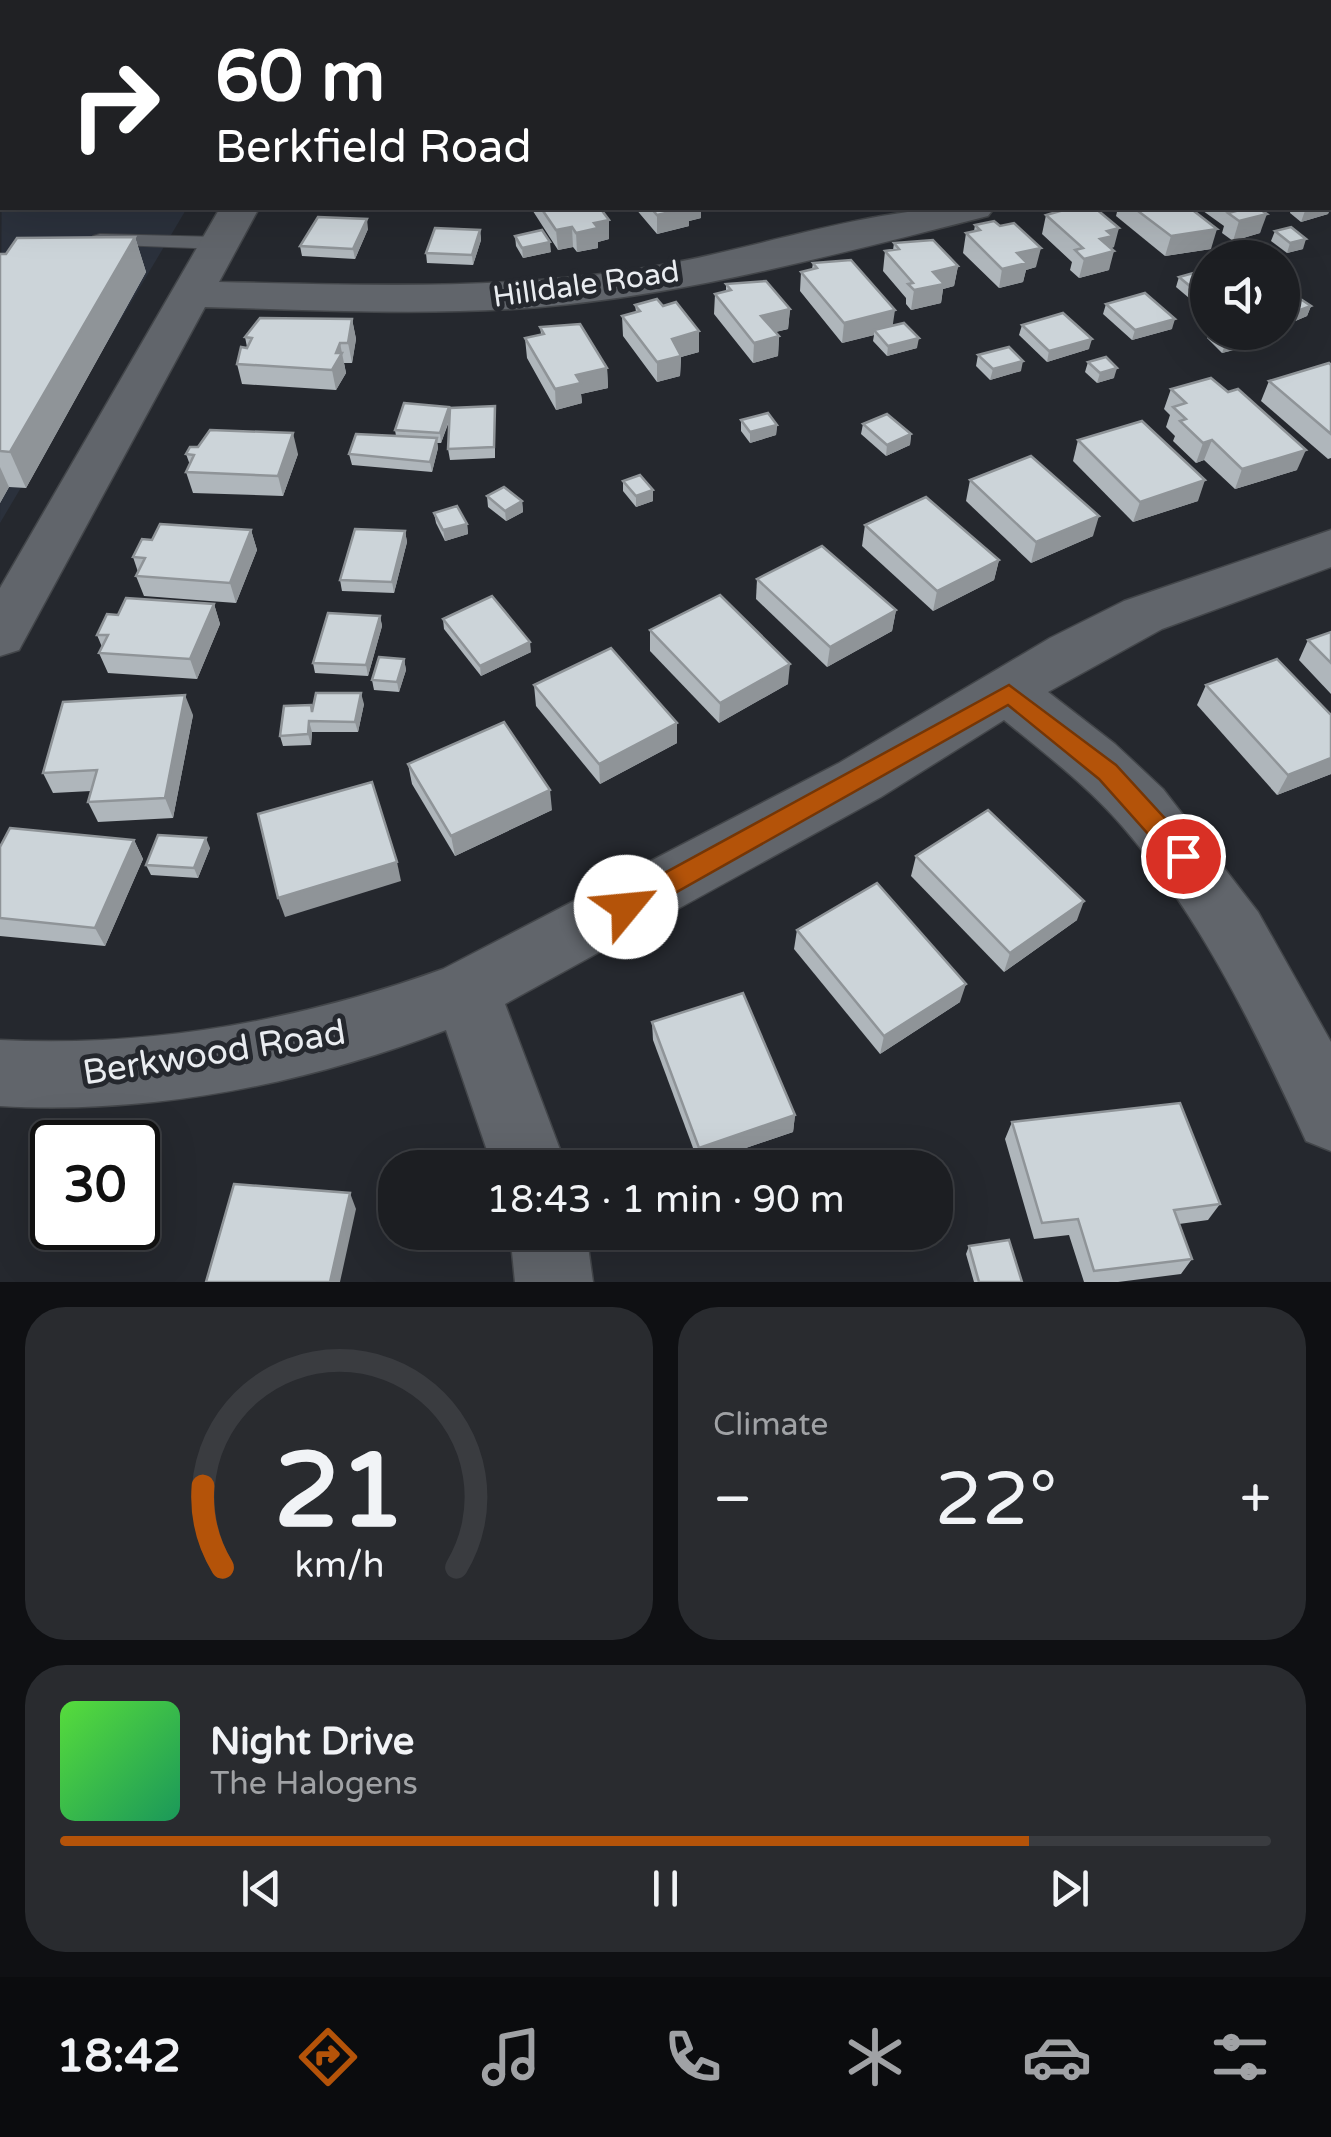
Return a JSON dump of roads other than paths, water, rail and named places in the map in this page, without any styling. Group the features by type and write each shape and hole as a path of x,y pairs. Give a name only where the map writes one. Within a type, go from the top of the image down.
{"street":[{"name":"Hilldale Road","path":"191,294 450,300 541,294 638,280 965,210"},
{"path":"0,636 229,225"},
{"name":"Berkwood Road","path":"0,1073 54,1076 158,1068 288,1048 376,1025 466,991 826,799 1009,694 1070,652 1143,615 1331,548"},
{"path":"1009,694 1107,772 1183,856 1283,1016 1331,1117"},
{"path":"466,991 523,1150"},
{"path":"550,1250 554,1282"}],"lane":[{"path":"86,240 229,225"}]}
